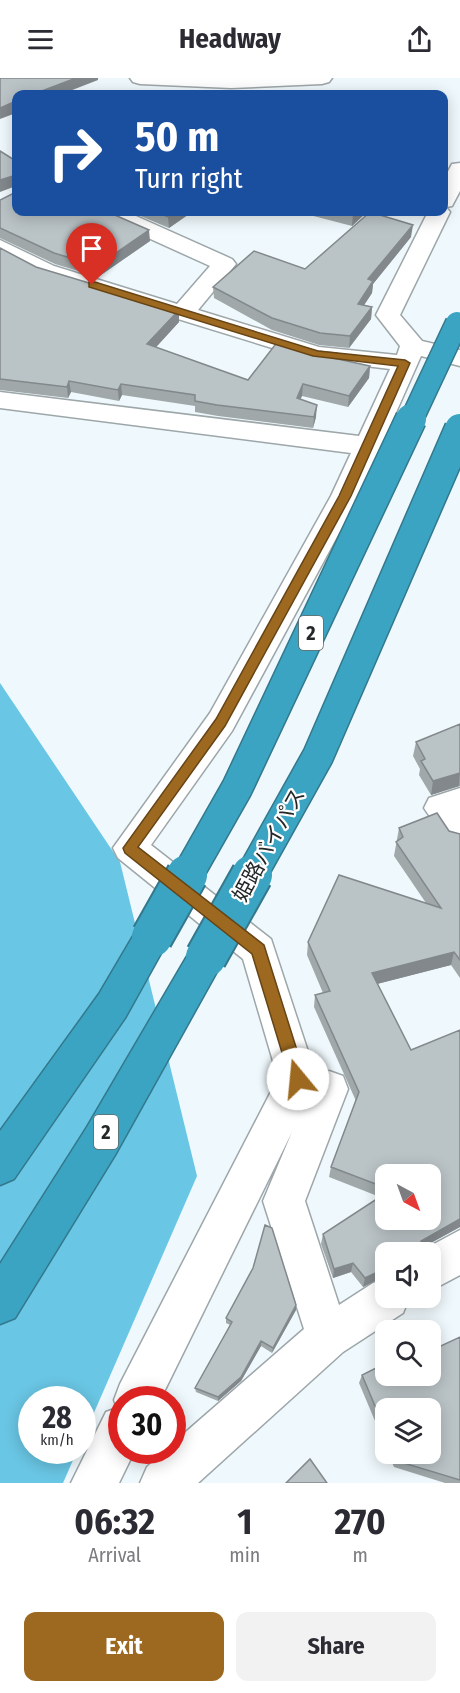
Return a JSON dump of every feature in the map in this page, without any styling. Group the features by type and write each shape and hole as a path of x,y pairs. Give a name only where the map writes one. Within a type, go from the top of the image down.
{"highway":[{"name":"2","path":"0,1165 112,1006 237,788 459,320"},
{"name":"姫路バイパス","path":"0,1303 101,1141 318,756 460,429"},
{"path":"0,1140 112,1006"}],"street":[{"path":"140,78 231,82 321,78"},
{"path":"448,193 460,169"},
{"path":"119,216 224,264 183,312"},
{"path":"409,355 388,315 437,216"},
{"path":"0,247 46,271 317,354 460,358"},
{"path":"143,1386 298,1079 258,950 130,848 221,722 340,506 409,355"},
{"path":"0,400 367,447"},
{"path":"460,801 441,808 460,833"},
{"path":"328,1337 284,1201 329,1089"},
{"path":"441,1263 460,1251"},
{"path":"163,1483 328,1337 375,1306"},
{"path":"94,1483 108,1456"}],"shaded area":[{"path":"0,683 120,862 197,1176 96,1408 96,1386 18,1386 18,1464 71,1464 63,1483 0,1483"}],"building":[{"path":"0,78 76,78 44,90 12,90 12,103 0,108"},
{"path":"0,151 12,158 12,176 0,180"},
{"path":"12,194 12,216 117,216 149,230 97,266 54,253 0,228 0,200"},
{"path":"365,216 383,216 413,225 368,279 373,281 358,304 372,307 350,336 320,333 272,318 213,287 254,251 305,269"},
{"path":"0,248 36,267 179,310 147,344 248,380 278,341 308,350 337,353 333,358 370,366 349,396 303,384 297,398 317,405 314,417 217,405 195,401 195,395 121,384 118,390 69,381 67,387 0,379"},
{"path":"460,724 460,773 433,781 421,761 425,759 416,742"},
{"path":"437,813 449,831 460,834 460,960 454,952 372,973 411,1050 460,1030 460,1219 441,1230 441,1164 375,1164 375,1184 331,1167 359,1092 315,995 330,991 308,942 339,875 441,908 396,842 403,837 399,828"},
{"path":"375,1200 375,1230 440,1230 421,1242 375,1242 375,1273 365,1278 353,1263 334,1269 323,1234"},
{"path":"265,1225 272,1228 296,1305 273,1348 261,1341 241,1377 218,1397 195,1388 232,1322 226,1318 253,1268"},
{"path":"460,1337 460,1480 407,1464 441,1464 441,1398 375,1398 375,1406 362,1375 375,1368 375,1386 441,1386 441,1346"},
{"path":"310,1459 327,1483 286,1483"}],"route":[{"path":"92,285 317,354 405,363 345,496 221,722 130,848 258,950 298,1079"}]}
